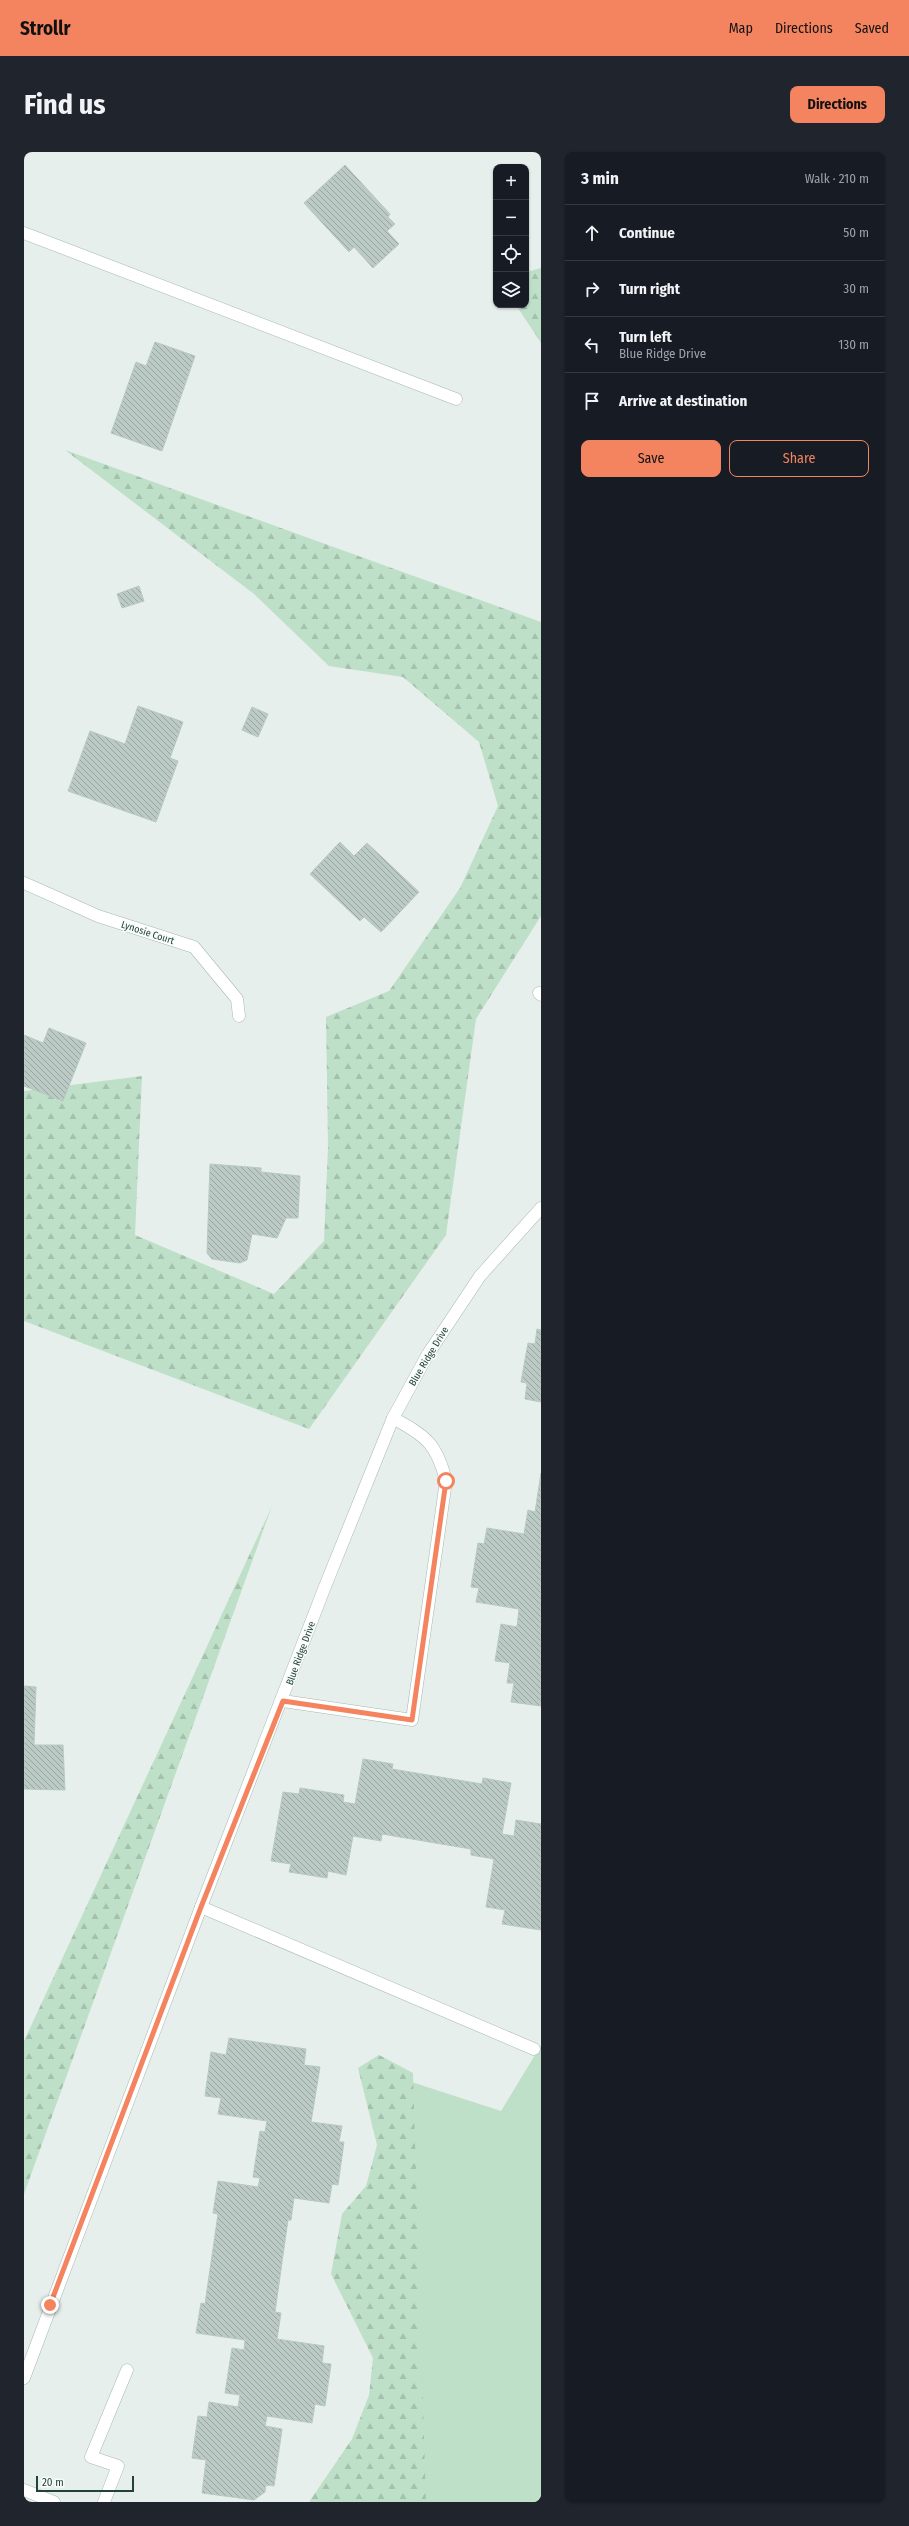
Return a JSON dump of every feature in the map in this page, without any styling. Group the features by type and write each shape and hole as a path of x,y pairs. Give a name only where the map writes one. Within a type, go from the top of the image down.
{"street":[{"path":"24,233 456,399"},
{"name":"Lynosie Court","path":"24,883 98,916 194,947 237,999 239,1016"},
{"name":"Blue Ridge Drive","path":"24,2378 201,1907 283,1701 324,1589 394,1418 428,1354 480,1276 541,1208"},
{"path":"283,1701 412,1720 446,1481 440,1458 430,1443 413,1429 394,1418"},
{"path":"201,1907 534,2049"},
{"path":"104,2502 118,2466 91,2457 127,2370"},
{"path":"24,2490 54,2502"}],"green space":[{"path":"541,268 541,343 518,308 529,308 529,271"},
{"path":"65,450 541,622 541,916 476,1019 446,1235 309,1429 24,1321 24,1091 142,1076 135,1235 274,1294 324,1241 328,1147 326,1017 389,991 460,888 498,806 479,742 403,677 329,666 254,594"},
{"path":"272,1506 24,2194 24,2041"},
{"path":"541,2045 541,2502 394,2502 384,2073 501,2111"},
{"path":"379,2055 413,2073 426,2502 309,2502 352,2439 369,2395 373,2358 331,2274 342,2214 366,2186 377,2145 358,2068"}],"building":[{"path":"345,165 390,214 388,217 395,224 387,231 399,244 373,268 354,247 349,252 304,203"},
{"path":"155,342 195,356 162,451 111,433 136,362 146,366"},
{"path":"139,586 144,601 122,608 117,594"},
{"path":"138,706 183,722 170,758 178,761 156,822 68,791 90,731 125,744"},
{"path":"252,707 268,714 258,737 242,730"},
{"path":"340,842 354,856 367,843 419,892 381,932 364,917 360,921 310,874"},
{"path":"49,1028 86,1043 63,1101 24,1086 24,1035 43,1043"},
{"path":"210,1164 261,1168 261,1172 300,1176 298,1218 286,1218 277,1238 252,1234 247,1260 240,1263 212,1259 207,1253"},
{"path":"537,1329 541,1330 541,1402 525,1399 527,1383 521,1382 528,1343 535,1344"},
{"path":"541,1473 541,1706 511,1702 514,1683 507,1683 510,1663 495,1661 501,1624 517,1627 519,1609 476,1602 479,1588 471,1587 478,1543 484,1544 487,1528 524,1534 528,1510 535,1512"},
{"path":"24,1686 36,1687 34,1745 63,1745 65,1790 24,1789"},
{"path":"363,1759 393,1764 392,1769 482,1784 483,1778 511,1783 502,1834 514,1836 516,1820 541,1824 541,1930 502,1924 505,1910 486,1907 494,1859 471,1855 471,1849 382,1834 381,1841 353,1836 346,1875 328,1871 327,1878 289,1872 291,1864 271,1861 283,1792 299,1794 300,1788 344,1795 343,1802 355,1804"},
{"path":"229,2038 306,2049 304,2065 320,2067 311,2122 342,2126 339,2142 344,2142 338,2185 332,2184 329,2203 294,2198 291,2220 288,2220 275,2312 281,2313 277,2339 324,2346 322,2363 331,2364 325,2406 315,2404 312,2423 267,2416 265,2426 282,2429 274,2486 266,2485 265,2492 254,2500 202,2493 206,2460 192,2458 198,2416 207,2417 209,2402 238,2407 240,2395 225,2393 232,2348 244,2350 245,2340 196,2333 201,2303 205,2304 218,2214 213,2213 218,2181 258,2187 260,2178 253,2177 260,2131 265,2132 267,2121 218,2114 221,2098 205,2096 211,2052 226,2055"}],"route":[{"path":"50,2305 201,1907 283,1701 412,1720 446,1481"}]}
